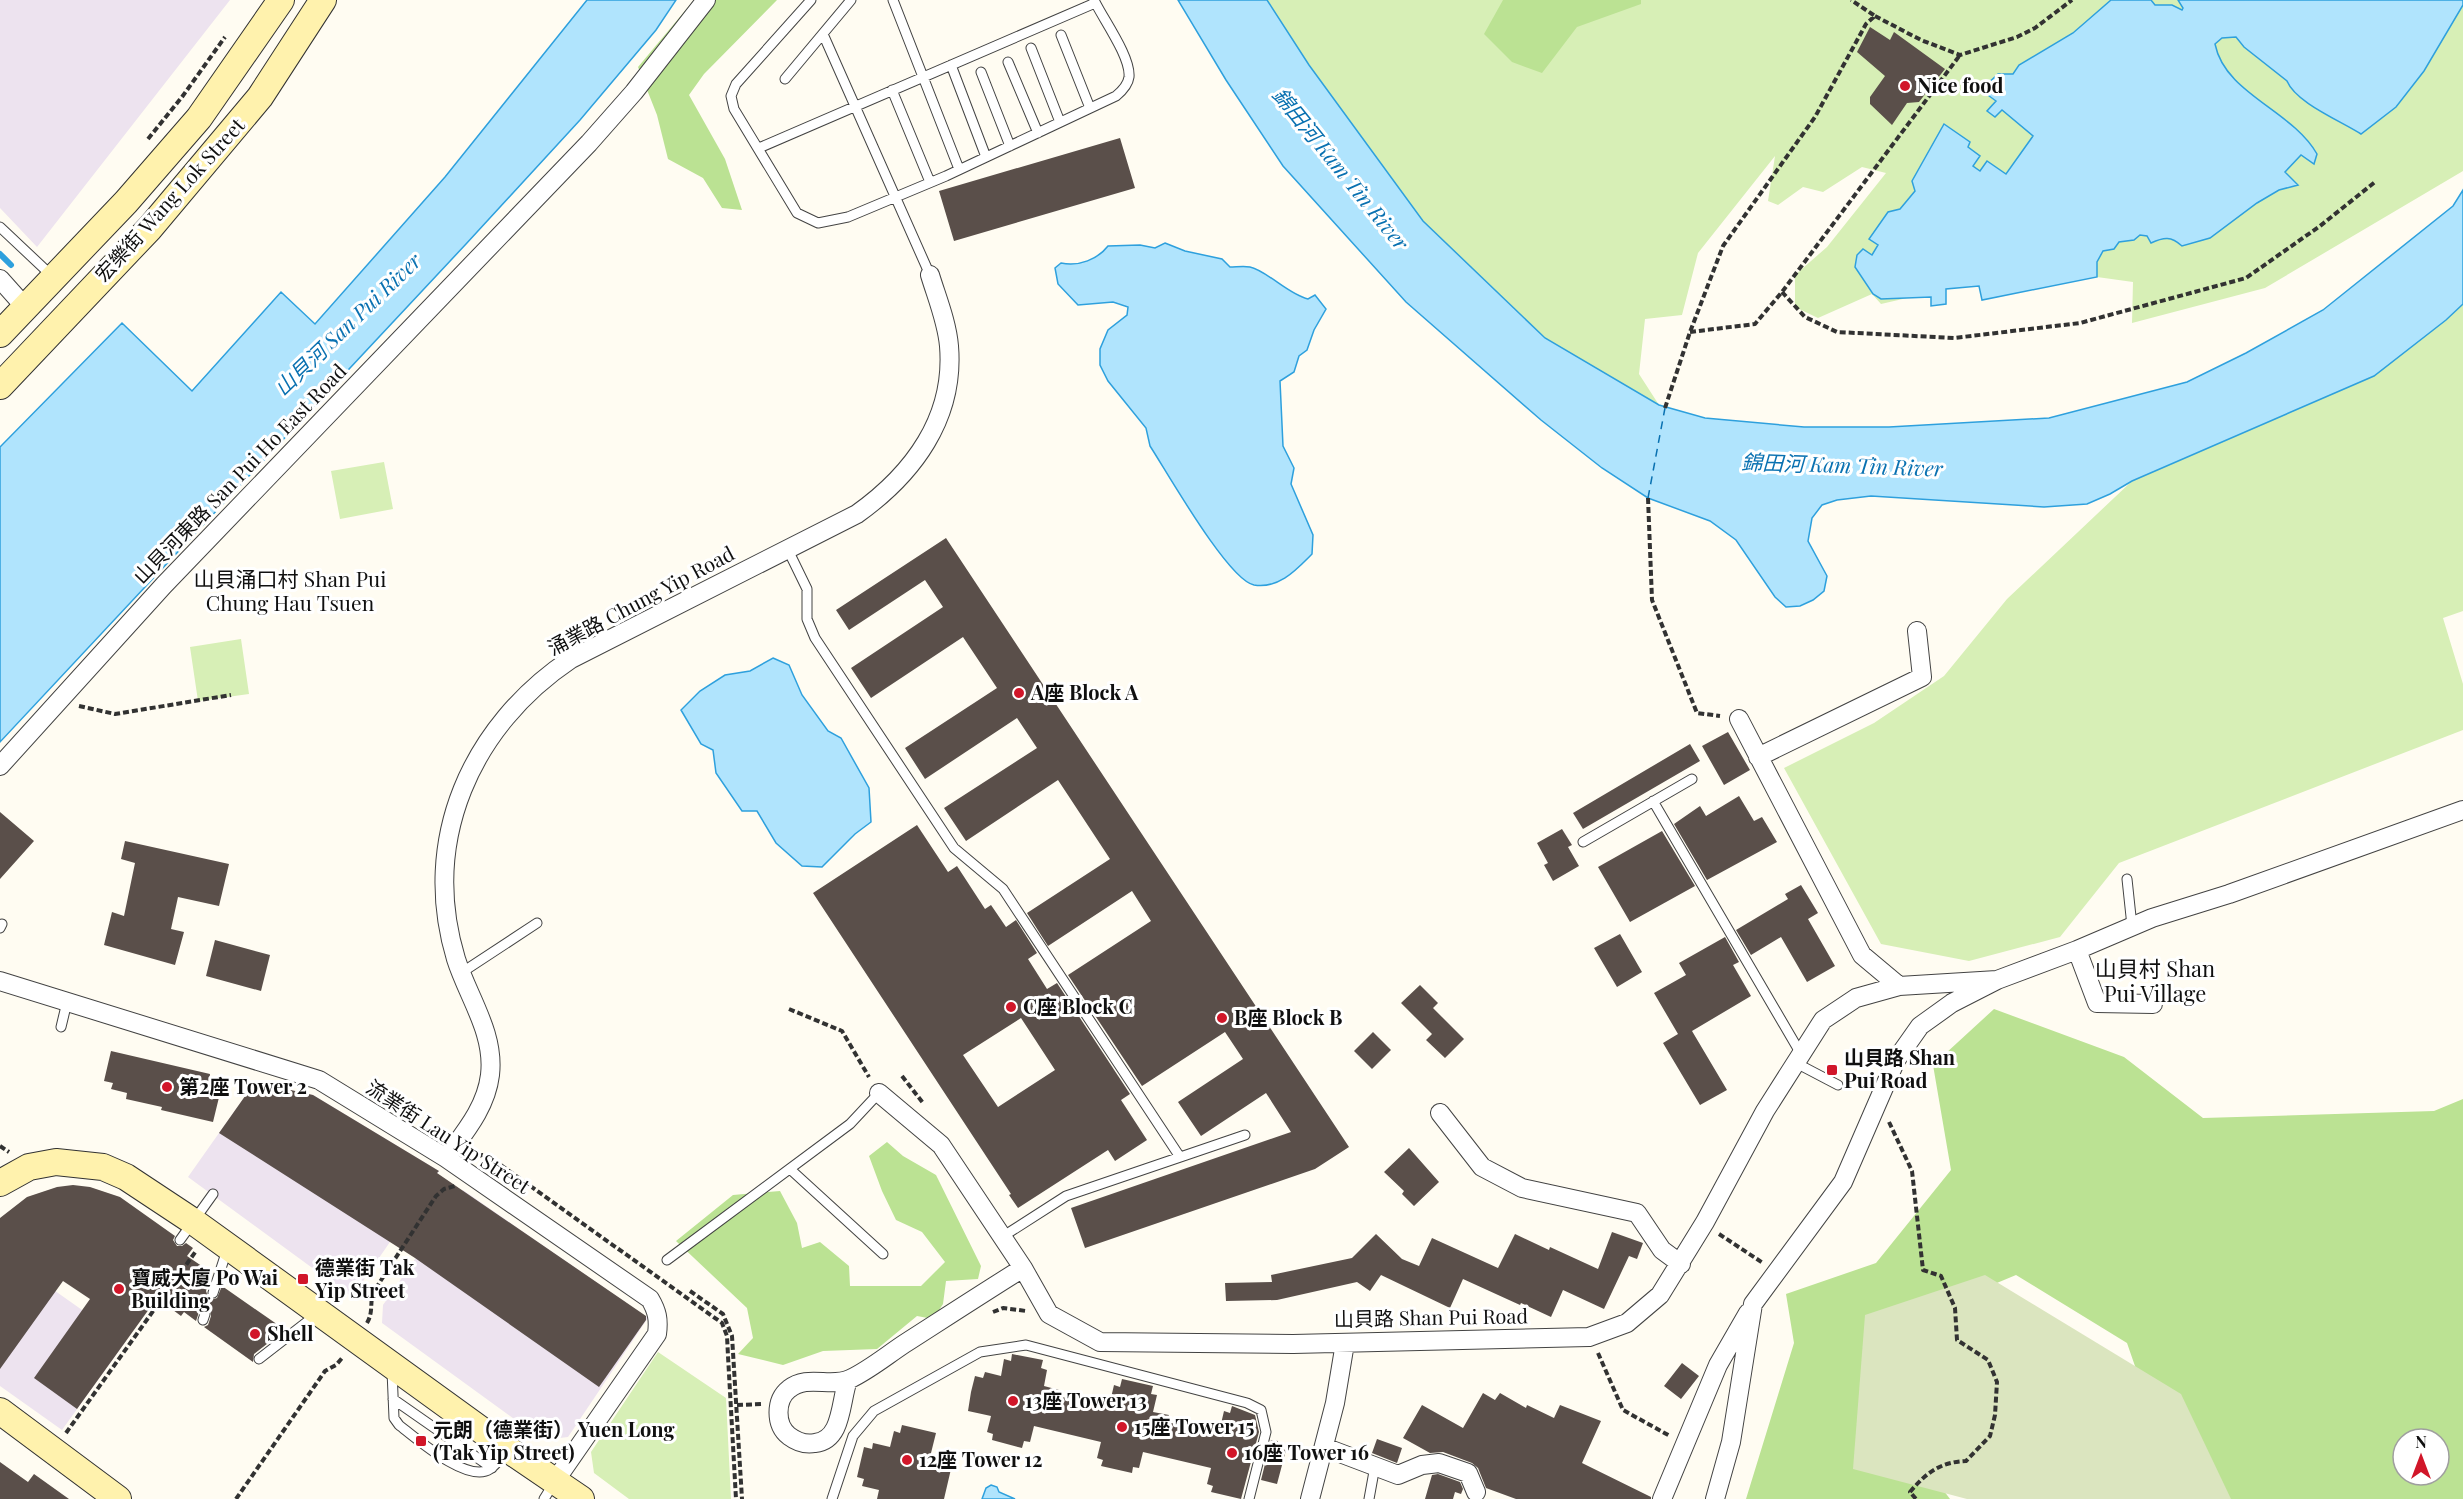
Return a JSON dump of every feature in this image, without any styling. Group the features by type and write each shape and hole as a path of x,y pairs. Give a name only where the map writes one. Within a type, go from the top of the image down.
{"street":[{"name":"宏樂街 Wang Lok Street","path":"0,334 126,202 199,118 281,0"},
{"name":"宏樂街 Wang Lok Street","path":"0,387 150,228 260,98 323,0"},
{"name":"山貝河東路 San Pui Ho East Road","path":"0,766 172,576 589,143 634,92 706,0"},
{"name":"涌業路 Chung Yip Road","path":"446,1158 479,1111 490,1075 489,1046 461,973 448,918 445,874 448,842 458,804 472,767 502,720 534,687 571,659 857,514 880,498 912,465 938,423 948,387 949,346 945,321 930,275"},
{"path":"0,279 25,307"},
{"path":"1758,758 1922,677 1917,631"},
{"path":"1739,719 1862,955 1899,986"},
{"path":"1662,1499 1718,1365 1753,1304 1843,1182 1896,1060 1920,1026 1952,1003 1997,980 2078,950 2152,918 2229,894 2463,810"},
{"path":"2078,950 2097,1003 2153,1005"},
{"name":"山貝路 Shan Pui Road","path":"879,1093 941,1145 1023,1268 1049,1314 1100,1342 1345,1342 1589,1337 1627,1323 1660,1295 1681,1264 1764,1111 1823,1020 1856,998 1899,986 1997,980"},
{"name":"流業街 Lau Yip Street","path":"0,981 319,1080 446,1158 650,1299 656,1309 658,1319 657,1334 550,1490"},
{"path":"1440,1113 1482,1167 1522,1188 1637,1212 1662,1251 1681,1264"},
{"path":"0,1183 29,1167 56,1162 103,1167 126,1177 191,1236 228,1248 392,1366 499,1458 550,1490 581,1499"},
{"path":"848,1380 1023,1268"},
{"path":"1715,1499 1731,1442 1753,1304"},
{"path":"1311,1499 1335,1403 1345,1342"},
{"path":"0,1411 118,1499"},
{"path":"1324,1447 1402,1475 1422,1465 1439,1463 1468,1473 1476,1492"}],"lane":[{"path":"759,148 1059,20 1095,2 1128,66 1129,79 1124,89 1116,96 1010,146 832,222 818,223 797,213 734,109 731,96 736,84 811,0"},
{"path":"785,79 851,0"},
{"path":"893,0 959,169"},
{"path":"823,34 853,107 930,275"},
{"path":"1061,34 1090,108"},
{"path":"1032,48 1060,122"},
{"path":"1008,62 1038,133"},
{"path":"951,65 986,157"},
{"path":"981,72 1010,146"},
{"path":"892,90 930,182"},
{"path":"0,227 53,278"},
{"path":"788,550 807,589 807,619 815,638 954,849 1003,888 1180,1157"},
{"path":"1583,842 1692,779"},
{"path":"1653,801 1798,1058 1838,1085"},
{"path":"2127,879 2132,927"},
{"path":"461,973 537,923"},
{"path":"61,1027 67,1002"},
{"path":"667,1260 850,1124 879,1093"},
{"path":"1002,1237 1066,1196 1245,1135"},
{"path":"790,1169 883,1254"},
{"path":"191,1236 213,1194"},
{"path":"217,1291 228,1248"},
{"path":"259,1359 282,1335 319,1313"},
{"path":"832,1499 853,1436 874,1411 980,1352 1026,1345 1247,1403 1261,1410 1266,1432 1249,1499"},
{"path":"392,1366 394,1418 410,1434 461,1469 479,1474 499,1458 522,1425"},
{"path":"393,1399 499,1458"},
{"path":"1369,1499 1375,1466"}],"path":[{"path":"1851,0 1875,16 1921,40 1960,55"},
{"path":"1690,332 1755,324 1782,292 1960,55 2017,37 2035,28 2072,0"},
{"path":"1665,408 1690,332 1724,246 1815,117 1866,24 1875,16"},
{"path":"145,142 182,97 231,28"},
{"path":"1782,292 1805,318 1837,332 1954,338 2080,323 2246,278 2320,226 2375,182"},
{"path":"1648,498 1652,600 1697,713 1739,719"},
{"path":"58,701 115,714 231,695"},
{"path":"789,1009 842,1031 879,1093"},
{"path":"902,1076 928,1110"},
{"path":"1879,1102 1912,1172 1923,1270 1941,1276 1955,1308 1957,1340 1988,1360 1997,1382 1995,1415 1990,1436 1966,1461 1948,1462 1922,1478 1910,1492 1916,1499"},
{"path":"0,1146 12,1155"},
{"name":"流業街 Lau Yip Street","path":"477,1157 482,1155 492,1158 722,1323 726,1336 736,1499"},
{"path":"372,1315 371,1297 374,1290 436,1196 441,1191 458,1184"},
{"path":"1716,1231 1776,1272"},
{"path":"62,1438 191,1236"},
{"path":"690,1290 723,1314 728,1325 734,1353 742,1499"},
{"path":"987,1314 1003,1308 1023,1309 1031,1315"},
{"path":"1595,1347 1623,1410 1685,1444"},
{"path":"236,1499 325,1371 336,1365"},
{"path":"737,1406 766,1404"}],"shaded area":[{"path":"0,0 230,0 37,247 0,208"},
{"path":"255,1082 313,1095 439,1171 352,1297 188,1177"},
{"path":"463,1190 648,1318 568,1437 543,1440 382,1323 383,1305"},
{"path":"0,1252 126,1341 62,1430 0,1386"}],"green space":[{"path":"694,0 777,0 704,74 689,95 725,159 742,210 722,208 703,178 668,159 657,115 638,67"},
{"path":"1267,0 2463,0 2463,171 2265,288 2132,323 2133,282 2097,277 1983,299 1979,286 1946,289 1881,304 1872,294 1818,318 1795,307 1795,275 1827,247 1886,173 1862,167 1823,192 1803,187 1778,205 1768,201 1775,156 1698,253 1682,315 1645,319 1639,374 1659,405 1545,338 1423,221 1309,65"},
{"path":"1503,0 1641,0 1641,4 1577,27 1542,73 1512,62 1484,34"},
{"path":"2463,304 2463,611 2443,618 2463,684 2463,730 2119,863 2060,937 1969,961 1881,944 1784,768 1874,723 1944,676 2007,599 2132,481 2374,376"},
{"path":"384,462 393,509 340,519 331,471"},
{"path":"241,639 249,694 198,701 190,647"},
{"path":"1994,1009 2124,1057 2203,1118 2434,1111 2463,1099 2463,1499 2181,1499 2127,1343 2016,1275 1872,1335 1893,1423 1950,1499 1746,1499 1794,1343 1786,1294 1876,1263 1951,1170 1933,1065"},
{"path":"887,1142 903,1156 936,1175 981,1266 978,1279 946,1281 943,1304 933,1319 917,1316 877,1349 823,1351 783,1365 738,1354 753,1338 747,1308 676,1241 733,1195 780,1191 797,1223 802,1248 820,1242 849,1266 850,1286 921,1286 945,1262 922,1232 896,1220 869,1156"},
{"path":"1985,1275 2181,1394 2231,1499 1967,1499 1853,1469 1865,1315"},
{"path":"658,1352 726,1398 731,1499 629,1499 594,1473 591,1452"}],"water":[{"name":"山貝河 San Pui River","path":"587,0 676,0 656,30 580,120 0,742 0,447 122,323 192,391 281,292 315,324 445,177"},
{"name":"錦田河 Kam Tin River","path":"1178,0 1267,0 1309,65 1423,221 1545,338 1659,405 1705,418 1804,427 1889,427 2049,418 2187,382 2246,353 2323,310 2453,206 2463,190 2463,304 2374,376 2132,481 2087,504 2044,507 1871,496 1837,500 1822,505 1812,518 1808,541 1827,576 1824,591 1813,600 1800,606 1786,607 1775,597 1736,540 1710,521 1648,498 1602,468 1541,420 1406,302 1283,166 1226,80"},
{"path":"2111,0 2151,0 2155,5 2172,5 2182,10 2178,0 2463,0 2463,5 2424,71 2396,107 2361,134 2309,104 2292,89 2287,81 2244,47 2236,37 2222,38 2215,44 2221,61 2232,76 2245,89 2292,125 2317,154 2314,164 2301,155 2285,172 2298,185 2279,190 2257,203 2210,238 2182,246 2167,238 2151,243 2147,236 2140,235 2134,240 2119,242 2114,249 2103,251 2097,262 2097,277 1982,300 1979,286 1946,289 1946,304 1931,306 1931,297 1881,299 1873,294 1855,267 1857,255 1863,249 1872,255 1878,245 1869,239 1888,212 1900,209 1915,191 1912,181 1944,124 1970,142 1968,147 1980,156 1973,166 1980,171 1987,161 2006,174 2033,136 2002,110 1995,117 1987,111 1996,101 1981,90 1998,74 2013,74 2019,65 2073,33"},
{"path":"1165,243 1185,251 1222,259 1230,267 1256,269 1301,297 1308,299 1315,295 1326,309 1314,330 1307,350 1299,356 1294,372 1280,381 1283,446 1294,468 1291,484 1313,535 1312,554 1286,577 1271,584 1254,585 1243,579 1229,565 1214,546 1150,446 1146,428 1108,381 1100,365 1100,349 1108,330 1127,315 1128,307 1113,302 1078,305 1058,284 1055,268 1061,263 1075,264 1088,261 1108,246 1140,245 1155,248"},
{"path":"773,658 789,665 802,695 828,731 841,738 869,788 871,822 855,834 822,867 802,866 776,843 757,811 742,811 716,773 713,750 701,744 681,710 700,691 725,675 750,671"},
{"path":"991,1485 997,1487 999,1492 1015,1499 982,1499 986,1488"}],"building":[{"name":"Nice food","path":"1870,27 1890,40 1894,32 1945,69 1919,102 1907,103 1892,125 1870,104 1870,97 1885,76 1857,52"},
{"path":"1120,138 1135,188 954,241 939,191"},
{"path":"946,538 1349,1147 1315,1169 1085,1248 1071,1208 1291,1132 1266,1093 1201,1136 1178,1102 1243,1059 1225,1032 1142,1086 1068,975 1151,921 1132,891 1048,946 1027,913 1110,859 1058,780 966,841 944,808 1037,748 1017,718 925,779 905,748 997,688 963,637 871,698 851,668 943,607 925,580 849,630 836,610"},
{"path":"1728,732 1750,770 1724,785 1702,746"},
{"path":"1690,744 1700,761 1583,829 1573,813"},
{"path":"1739,796 1754,821 1762,817 1777,842 1707,880 1674,824 1700,806 1706,816"},
{"path":"0,812 34,841 0,879"},
{"name":"C座 Block C","path":"917,825 948,872 957,866 985,909 991,905 1006,927 1016,920 1037,953 1028,959 1047,989 1057,983 1130,1094 1121,1100 1147,1140 1115,1161 1108,1150 1018,1208 813,893","holes":["1021,1018 1055,1070 998,1107 963,1055"]},
{"path":"1562,829 1572,845 1568,847 1579,866 1553,881 1544,865 1548,863 1537,843"},
{"path":"1662,831 1695,886 1630,922 1598,867"},
{"path":"125,841 229,864 219,906 178,897 171,929 184,932 175,965 104,945 112,912 124,916 135,863 121,859"},
{"path":"1801,885 1818,913 1808,919 1835,966 1807,982 1781,937 1751,955 1736,930 1788,899 1785,894"},
{"path":"1620,934 1642,972 1617,987 1594,948"},
{"path":"1725,937 1739,962 1733,965 1751,996 1692,1031 1727,1090 1700,1105 1663,1043 1678,1034 1654,993 1686,975 1679,963"},
{"path":"215,940 270,955 261,991 206,976"},
{"path":"1420,985 1438,1003 1433,1008 1464,1039 1445,1058 1426,1040 1432,1034 1401,1003"},
{"path":"1373,1032 1391,1050 1372,1069 1354,1051"},
{"name":"第2座 Tower 2","path":"111,1051 210,1074 209,1082 222,1085 213,1122 126,1099 127,1093 111,1089 113,1083 104,1081"},
{"path":"255,1082 313,1095 439,1171 437,1173 646,1316 646,1320 599,1387 415,1258 219,1133"},
{"path":"1409,1148 1439,1182 1414,1206 1402,1194 1404,1191 1384,1172"},
{"path":"73,1185 90,1187 120,1197 175,1236 173,1240 177,1246 186,1243 193,1248 187,1256 212,1273 206,1291 211,1300 217,1298 222,1286 281,1327 272,1340 254,1354 253,1362 204,1327 208,1325 211,1316 210,1309 204,1307 200,1309 196,1321 184,1312 181,1316 157,1298 77,1409 34,1378 90,1299 63,1281 0,1369 0,1218 27,1197 57,1187"},
{"path":"1612,1232 1643,1243 1637,1259 1629,1256 1604,1309 1563,1290 1551,1317 1463,1279 1450,1308 1381,1275 1370,1291 1357,1282 1277,1300 1226,1301 1225,1283 1272,1282 1271,1275 1352,1258 1376,1234 1402,1259 1419,1266 1432,1238 1498,1268 1515,1234 1598,1269"},
{"path":"1012,1354 1043,1360 1041,1368 1047,1370 1044,1386 1059,1390 1058,1396 1093,1404 1094,1398 1110,1402 1114,1385 1120,1387 1122,1379 1153,1386 1151,1394 1157,1395 1153,1412 1169,1415 1167,1422 1203,1430 1204,1424 1220,1428 1224,1411 1230,1413 1232,1406 1255,1415 1259,1432 1241,1499 1211,1492 1213,1486 1207,1484 1211,1468 1143,1452 1139,1468 1133,1467 1132,1473 1101,1466 1103,1460 1097,1458 1101,1442 1034,1426 1030,1442 1024,1441 1022,1448 992,1440 993,1434 987,1432 991,1416 968,1411 971,1392 975,1376 983,1378 985,1372 1001,1376 1004,1359 1011,1361"},
{"path":"1682,1363 1699,1376 1681,1399 1664,1386"},
{"path":"1483,1393 1495,1400 1500,1393 1526,1408 1527,1405 1554,1418 1560,1405 1601,1421 1582,1463 1651,1499 1516,1499 1486,1488 1478,1468 1472,1463 1443,1452 1430,1453 1403,1438 1422,1405 1463,1428"},
{"name":"12座 Tower 12","path":"902,1425 936,1433 930,1457 946,1462 944,1468 951,1469 944,1499 877,1499 879,1490 862,1486 864,1479 857,1477 864,1447 872,1449 873,1443 890,1447 894,1431 900,1433"},
{"path":"1377,1439 1402,1448 1397,1463 1372,1453"},
{"path":"1271,1440 1278,1441 1277,1448 1286,1450 1277,1484 1261,1480"},
{"path":"0,1462 28,1482 34,1474 69,1499 0,1499"},
{"path":"1438,1474 1460,1482 1463,1489 1461,1494 1455,1492 1453,1499 1425,1499 1432,1475"}],"waterway":[{"path":"0,254 11,265"}],"ferry route":[{"path":"1648,498 1665,408"}],"place":[{"name":"Nice food","path":"1905,86"},
{"name":"A座 Block A","path":"1019,693"},
{"name":"C座 Block C","path":"1011,1007"},
{"name":"B座 Block B","path":"1222,1018"},
{"name":"山貝路 Shan Pui Road","path":"1832,1070"},
{"name":"第2座 Tower 2","path":"167,1087"},
{"name":"德業街 Tak Yip Street","path":"303,1279"},
{"name":"寶威大廈 Po Wai Building","path":"119,1289"},
{"name":"Shell","path":"255,1334"},
{"name":"13座 Tower 13","path":"1013,1401"},
{"name":"15座 Tower 15","path":"1122,1427"},
{"name":"元朗（德業街） Yuen Long (Tak Yip Street)","path":"421,1441"},
{"name":"16座 Tower 16","path":"1232,1453"},
{"name":"12座 Tower 12","path":"907,1460"}],"district":[{"name":"山貝涌口村 Shan Pui Chung Hau Tsuen","path":"290,592"},
{"name":"山貝村 Shan Pui Village","path":"2155,982"}]}
